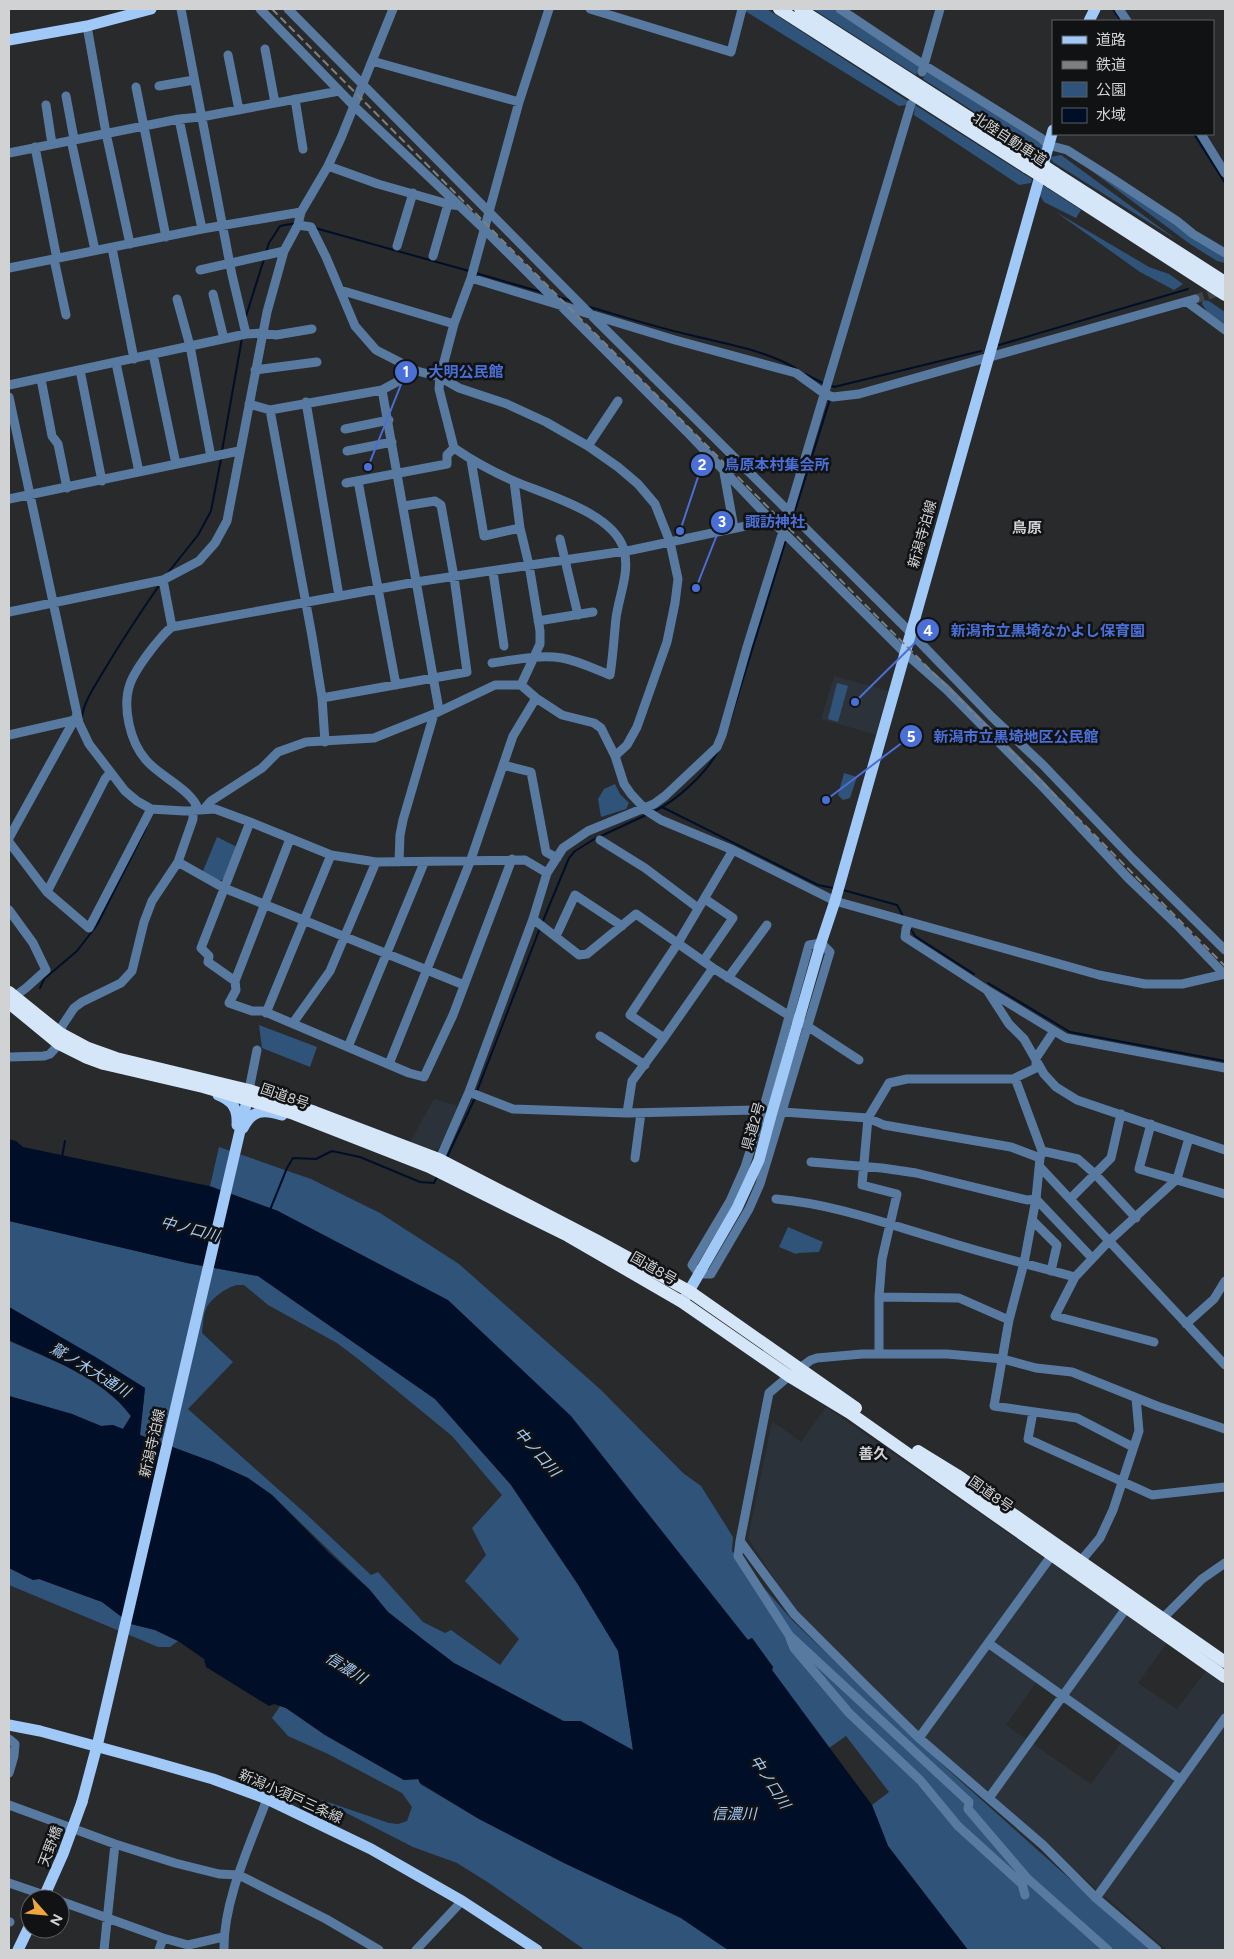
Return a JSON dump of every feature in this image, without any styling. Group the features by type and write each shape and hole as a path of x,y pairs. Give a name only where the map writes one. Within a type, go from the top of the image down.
{"highway":[{"name":"北陸自動車道","path":"779,9 1052,177 1225,280"},
{"name":"北陸自動車道","path":"800,9 1028,162"},
{"name":"北陸自動車道","path":"1052,177 1101,215 1225,295"},
{"path":"1101,215 1225,301"},
{"name":"国道8号","path":"12,1004 85,1057 104,1064 209,1089 248,1095 305,1119 437,1164"},
{"name":"国道8号","path":"60,1038 104,1054 315,1112 437,1164 568,1236 686,1296 801,1369 920,1453 957,1475 1080,1562 1225,1677"},
{"name":"国道8号","path":"686,1296 789,1376 850,1413 1127,1607 1159,1623 1225,1662"}],"main road":[{"path":"9,40 87,26 152,9"},
{"name":"新潟寺泊線","path":"821,944 835,901 1052,133"},
{"name":"県道2号","path":"686,1296 737,1208 759,1160 821,944"},
{"path":"209,1089 211,1092 228,1099 234,1105 238,1117 238,1136"},
{"name":"新潟寺泊線","path":"82,1802 248,1095"},
{"path":"238,1136 248,1118 261,1112 277,1114 296,1120 305,1119"},
{"name":"新潟小須戸三条線","path":"9,1725 97,1744 213,1779 267,1799 371,1849 462,1901 537,1950"},
{"name":"天野橋","path":"47,1889 63,1854 82,1802"}],"street":[{"path":"181,9 200,117 246,334"},
{"path":"260,9 354,106 484,229 556,303 723,467 772,521 904,652 952,695 1040,784 1128,878 1225,975"},
{"path":"288,9 789,515 910,632 1225,950"},
{"path":"9,612 159,581 199,561 215,543 226,521 267,312 284,251 298,225 300,212 328,166 364,85 393,9"},
{"path":"492,663 534,658 561,658 584,664 610,675 616,617 625,578 624,551 616,535 602,521 589,513 514,481 471,460 454,448 439,389 440,377 454,324 471,278 519,102 549,9"},
{"path":"590,9 731,52 742,9"},
{"path":"840,9 923,68 1041,138 1048,145 1067,150 1177,221 1193,234 1225,253"},
{"path":"923,68 940,9"},
{"path":"1119,9 1126,20"},
{"path":"87,26 106,133 130,244"},
{"path":"265,49 275,103"},
{"path":"228,55 239,110"},
{"path":"372,61 519,102"},
{"path":"160,86 194,80"},
{"path":"136,87 166,237"},
{"path":"9,153 73,139 239,110 339,90"},
{"path":"66,96 95,250"},
{"path":"295,99 303,150"},
{"path":"437,1164 469,1092 533,919 547,873 563,848 588,831 654,804 665,796 717,746 722,736 911,104"},
{"path":"46,105 52,144"},
{"path":"179,119 202,229"},
{"path":"1202,135 1225,173"},
{"path":"35,147 66,315"},
{"path":"328,166 378,184 460,206"},
{"path":"397,246 414,194"},
{"path":"433,256 448,204"},
{"path":"9,268 202,229 300,212"},
{"path":"298,225 311,227 326,257 355,326 376,350 417,371 440,377 459,388 507,404 546,422 588,446 618,467 655,504 670,542 678,579 675,603 667,642 636,727 627,744 615,756"},
{"path":"112,248 134,359"},
{"path":"200,270 284,251"},
{"path":"471,278 675,340 796,373 825,394 833,397 859,394 1191,301 1225,330"},
{"path":"340,290 454,324"},
{"path":"213,294 224,339"},
{"path":"177,299 190,346 211,457"},
{"path":"9,385 246,334 264,333 276,335 312,329"},
{"path":"152,354 176,464"},
{"path":"255,370 317,362"},
{"path":"116,363 139,472"},
{"path":"80,370 102,481"},
{"path":"249,404 270,410 306,402 382,390 417,371"},
{"path":"41,379 52,436 58,444 68,488"},
{"path":"382,390 404,506 437,712 403,820 400,835 399,862"},
{"path":"9,396 29,495 54,602 76,718 89,744 110,773 131,797 151,809 215,809 331,855 376,862 424,863 525,860 547,873"},
{"path":"588,446 618,401"},
{"path":"306,402 339,596"},
{"path":"270,410 322,698 325,742"},
{"path":"345,428 388,420"},
{"path":"347,450 392,442"},
{"path":"346,483 447,464 447,455 454,448"},
{"path":"9,499 240,452"},
{"path":"471,460 484,536 520,528"},
{"path":"723,467 734,528"},
{"path":"358,481 396,685"},
{"path":"514,481 520,528 529,565 538,621 540,644 520,685"},
{"path":"322,698 467,672 454,577 441,505 435,501 404,506"},
{"path":"198,809 190,797 146,760 134,742 128,719 127,697 133,678 146,656 172,627 416,582 624,551 772,521 789,515"},
{"path":"560,539 578,615"},
{"path":"493,572 504,646"},
{"path":"159,581 172,627"},
{"path":"538,621 593,612"},
{"path":"9,1057 44,1056 55,1050 74,1008 82,1002 121,983 132,971 148,910 178,862 198,809 262,768 278,752 306,742 374,738 495,685 520,685 562,715 594,723 601,728 615,756 624,784 643,807 661,820 732,850 835,901 1099,975 1145,984 1182,984 1225,975"},
{"path":"389,1064 470,862 513,736 536,698"},
{"path":"9,735 76,718"},
{"path":"9,838 76,718"},
{"path":"503,765 531,772 546,852 557,858"},
{"path":"47,892 105,779 110,773"},
{"path":"9,842 47,892 89,928 151,809"},
{"path":"235,981 208,962 209,956 201,948 250,822"},
{"path":"290,839 235,981 236,990 229,1003 293,1023 424,1077 453,1015 512,859"},
{"path":"600,840 645,868 698,908"},
{"path":"664,1038 630,1015 678,943 732,850"},
{"path":"266,1013 331,855"},
{"path":"178,862 224,888 464,985"},
{"path":"293,1023 330,971 376,862"},
{"path":"348,1047 424,863"},
{"path":"556,936 575,895 622,926"},
{"path":"704,960 733,918 705,898"},
{"path":"9,910 33,944 46,970 12,1004"},
{"path":"533,919 580,955 587,954 636,914 728,978 809,1026 859,1060"},
{"path":"909,922 905,938 1066,1038 1225,1068"},
{"path":"728,978 767,925"},
{"path":"821,944 830,952 760,1184 749,1209 711,1274 699,1274 692,1265 730,1201 745,1167 763,1110 809,945 821,944"},
{"path":"627,1113 632,1081 713,968"},
{"path":"987,990 1009,1024 1024,1039 1044,1074 1056,1088 1077,1100 1225,1150"},
{"path":"879,1354 879,1297 882,1259 897,1194 862,1184 868,1118 889,1083 907,1079 1015,1078 1036,1068 1036,1058 1054,1031"},
{"path":"600,1036 644,1065"},
{"path":"248,1095 257,1050"},
{"path":"1015,1078 1041,1159 1070,1199 1225,1366"},
{"path":"469,1092 513,1109 627,1113 763,1110 868,1118 884,1125 1011,1148 1041,1159 1078,1159 1096,1175 1136,1218"},
{"path":"635,1158 641,1112"},
{"path":"1070,1199 1111,1158 1121,1114"},
{"path":"1151,1124 1139,1169 1225,1194"},
{"path":"1154,1342 1056,1316 1075,1278 1092,1258 1177,1179 1189,1138"},
{"path":"1041,1159 1036,1199 1024,1263 1009,1320 994,1406 1076,1418 1134,1447"},
{"path":"811,1162 864,1166 916,1173 1027,1200 1036,1199"},
{"path":"776,1199 808,1202 891,1224 1075,1278"},
{"path":"1036,1199 1092,1258"},
{"path":"1032,1220 1056,1245 1051,1270"},
{"path":"1186,1324 1214,1299 1225,1281"},
{"path":"879,1297 959,1298 1009,1320"},
{"path":"1108,1950 958,1826 920,1780 849,1713 794,1648 789,1635 738,1556 769,1394 789,1376 811,1360 817,1358 879,1354 947,1354 1003,1359 1036,1368 1072,1372 1136,1398 1225,1429"},
{"path":"1080,1562 1100,1538 1107,1524 1134,1447 1139,1431 1136,1398"},
{"path":"1033,1412 1028,1439 1152,1495 1225,1487"},
{"path":"741,1537 794,1614 919,1738 1043,1845 1096,1898 1156,1950"},
{"path":"919,1738 1052,1555"},
{"path":"1159,1623 1202,1579 1225,1563"},
{"path":"989,1798 1127,1607"},
{"path":"789,1635 969,1802 968,1809 1025,1881 1025,1895"},
{"path":"988,1643 1181,1780"},
{"path":"1096,1898 1225,1718"},
{"path":"9,1739 15,1744 9,1773"},
{"path":"224,1950 223,1937 239,1876 267,1799"},
{"path":"9,1804 115,1844 174,1863 219,1874 239,1876 326,1919 379,1950"},
{"path":"104,1950 115,1844"},
{"path":"9,1883 27,1889"},
{"path":"416,1950 462,1901"},
{"path":"70,1904 163,1938 188,1945 223,1937"},
{"path":"159,1950 163,1938"}],"shaded area":[{"path":"834,676 888,691 876,735 821,719"},
{"path":"434,1099 455,1105 458,1109 442,1144 437,1150 424,1148 410,1142"},
{"path":"826,1407 1167,1643 1138,1683 1177,1709 1206,1671 1225,1684 1225,1950 1167,1950 991,1798 1032,1743 1091,1784 1122,1741 1037,1681 1006,1725 1028,1740 991,1793 917,1734 797,1614 748,1538 772,1421 801,1442"}],"green space":[{"path":"744,9 767,9 908,101 907,105 899,106"},
{"path":"813,9 833,9 895,48 918,65 919,69 916,75"},
{"path":"927,71 1038,141 1043,146 1041,154 923,79"},
{"path":"915,105 1032,179 1031,183 1019,185 914,115"},
{"path":"1061,155 1177,240 1053,162 1050,157"},
{"path":"1081,163 1225,256 1225,263 1217,261 1190,244"},
{"path":"1041,184 1081,210 1076,218 1044,202 1039,194"},
{"path":"1056,212 1149,267 1169,274 1183,284 1174,290 1140,272"},
{"path":"1203,300 1209,301 1225,312 1225,324 1208,313 1202,304"},
{"path":"837,683 848,686 838,722 828,719"},
{"path":"844,773 857,777 850,798 843,800 838,795"},
{"path":"615,784 620,794 629,803 626,809 601,817 598,799 604,789"},
{"path":"217,837 237,847 224,879 218,881 203,871"},
{"path":"259,1025 317,1047 310,1067 262,1048"},
{"path":"219,1147 311,1179 380,1213 459,1264 601,1390 683,1473 701,1486 733,1537 732,1551 793,1621 946,1768 1080,1888 1154,1950 968,1950 888,1846 872,1805 889,1792 846,1736 829,1748 772,1670 773,1667 752,1638 748,1640 278,1211 210,1186"},
{"path":"9,1221 187,1263 258,1276 435,1399 511,1485 577,1583 619,1651 633,1751 581,1721 564,1721 454,1663 388,1612 369,1589 272,1495 248,1478 213,1462 140,1435 145,1388 9,1307","holes":["244,1285 268,1305 337,1343 357,1358 452,1436 502,1495 472,1528 486,1555 465,1581 519,1639 500,1665 451,1630 445,1633 423,1622 378,1572 371,1575 305,1513 188,1409 233,1362 202,1333 206,1309 211,1301 224,1291 233,1286"]},
{"path":"788,1227 823,1242 819,1252 796,1254 779,1247"},
{"path":"9,1341 75,1371 106,1390 131,1416 123,1429 113,1425 101,1426 72,1414 9,1396"},
{"path":"9,1568 33,1580 39,1579 102,1602 131,1624 155,1630 178,1641 170,1647 158,1647 9,1585"},
{"path":"280,1706 286,1708 325,1735 404,1780 419,1779 420,1784 479,1819 564,1863 681,1918 728,1950 585,1950 457,1863 413,1847 319,1799 389,1823 398,1824 407,1821 412,1807 402,1793 328,1754 288,1736 272,1718"}],"water":[{"name":"信濃川","path":"9,1139 16,1141 23,1147 209,1186 278,1211 448,1300 571,1416 748,1640 752,1638 773,1667 772,1670 872,1805 888,1846 968,1950 728,1950 681,1918 564,1863 479,1819 420,1783 418,1779 404,1780 325,1735 286,1708 274,1704 269,1706 206,1667 204,1659 178,1641 155,1630 131,1624 102,1602 39,1579 33,1580 9,1568 9,1396 72,1414 101,1426 113,1425 123,1429 131,1416 106,1390 91,1380 9,1340 9,1307 145,1388 140,1435 213,1462 248,1478 272,1495 329,1553 369,1589 388,1612 454,1663 563,1721 580,1721 633,1750 618,1651 577,1583 511,1485 435,1399 258,1276 187,1263 9,1221"}],"waterway":[{"path":"1113,9 1120,20"},
{"path":"1195,135 1225,183"},
{"path":"266,252 269,243 280,226 296,223"},
{"path":"315,228 469,271"},
{"path":"246,316 264,259"},
{"path":"476,273 541,292"},
{"path":"999,345 1188,289"},
{"path":"558,297 572,301"},
{"path":"586,306 759,352 797,369"},
{"path":"222,451 242,338"},
{"path":"830,385 834,387 981,351"},
{"path":"805,374 823,383"},
{"path":"794,514 830,399"},
{"path":"167,574 198,535 211,511 221,459"},
{"path":"788,533 792,520"},
{"path":"730,721 786,540"},
{"path":"82,717 87,699 93,688 160,584"},
{"path":"653,812 690,786 706,769 718,751"},
{"path":"662,807 818,885 833,888"},
{"path":"601,836 646,815"},
{"path":"40,988 44,979 77,951 97,925 146,828"},
{"path":"542,923 569,858 575,851 596,838"},
{"path":"843,890 897,905 903,916"},
{"path":"477,1091 540,928"},
{"path":"910,928 915,936 974,974"},
{"path":"988,983 1070,1032 1225,1061"},
{"path":"447,1157 475,1098"},
{"path":"62,1157 65,1141"},
{"path":"270,1210 293,1158 316,1159 332,1151 360,1157 420,1182 434,1183 437,1177"}],"tunnel":[{"path":"1195,299 1221,291"}],"railway":[{"path":"272,9 1225,966"}],"place":[{"name":"大明公民館","path":"368,467"},
{"name":"鳥原本村集会所","path":"680,531"},
{"name":"諏訪神社","path":"696,588"},
{"name":"新潟市立黒埼なかよし保育園","path":"855,702"},
{"name":"新潟市立黒埼地区公民館","path":"826,800"}],"district":[{"name":"鳥原","path":"1027,528"},
{"name":"善久","path":"873,1454"}],"water label":[{"name":"中ノ口川","path":"190,1229"},
{"name":"鷲ノ木大通川","path":"90,1370"},
{"name":"中ノ口川","path":"537,1452"},
{"name":"中ノ口川","path":"770,1782"}]}
